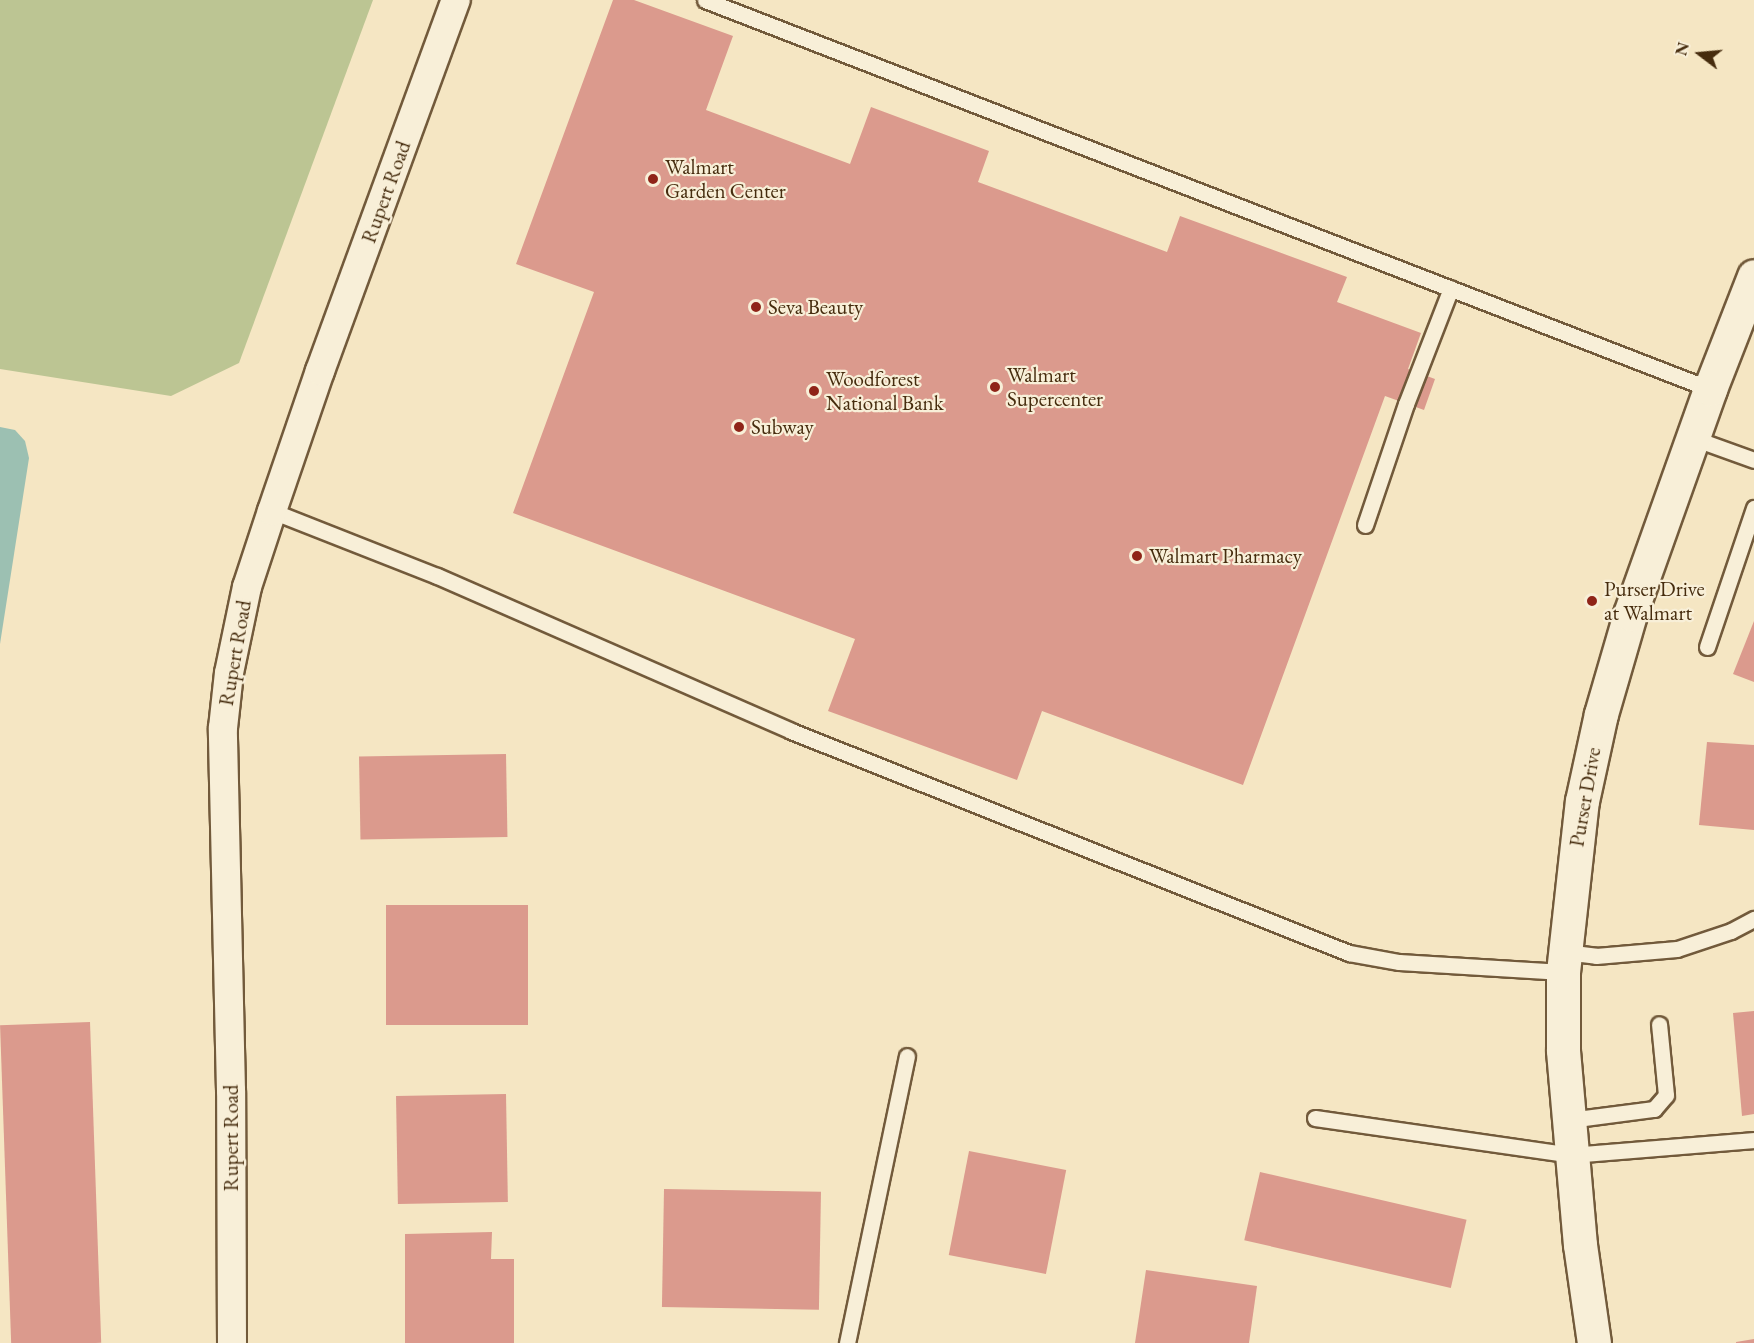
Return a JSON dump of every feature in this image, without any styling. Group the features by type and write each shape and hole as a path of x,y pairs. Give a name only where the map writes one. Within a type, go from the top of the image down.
{"street":[{"name":"Rupert Road","path":"232,1343 231,1091 223,728 229,673 247,587 272,511 320,371 456,0"},
{"name":"Purser Drive","path":"1594,1343 1571,1155 1563,1050 1564,962 1582,801 1601,714 1630,614 1710,388 1754,276"}],"lane":[{"path":"705,0 1710,388"},
{"path":"1365,525 1406,404 1451,288"},
{"path":"1693,438 1754,460"},
{"path":"1707,647 1754,508"},
{"path":"272,511 437,576 791,731 1349,953 1400,962 1564,962 1596,956 1677,949 1731,931 1754,919"},
{"path":"1569,1120 1654,1109 1666,1095 1659,1024"},
{"path":"847,1343 907,1056"},
{"path":"1315,1118 1571,1155 1754,1140"}],"green space":[{"path":"0,0 373,0 239,363 171,396 0,369"}],"shaded area":[{"path":"0,427 15,430 25,441 29,458 0,644"}],"building":[{"name":"Walmart Supercenter","path":"613,0 634,0 733,36 706,110 850,164 871,107 989,151 978,182 1167,252 1180,216 1347,277 1337,302 1421,333 1408,369 1435,379 1424,410 1385,396 1243,785 1042,711 1017,780 828,711 855,639 513,513 594,292 516,264"},
{"path":"1754,621 1754,682 1733,674"},
{"path":"1707,742 1754,745 1754,830 1699,825"},
{"path":"506,754 507,837 360,840 359,757"},
{"path":"386,905 528,905 528,1025 386,1025"},
{"path":"1754,1011 1754,1114 1742,1116 1733,1013"},
{"path":"90,1022 101,1343 11,1343 0,1025"},
{"path":"506,1094 508,1202 398,1204 396,1096"},
{"path":"969,1151 1066,1170 1046,1274 949,1255"},
{"path":"1260,1172 1467,1220 1451,1288 1244,1240"},
{"path":"664,1189 821,1192 819,1310 662,1307"},
{"path":"492,1232 491,1259 514,1259 514,1343 405,1343 405,1234"},
{"path":"1146,1270 1257,1286 1249,1343 1135,1343"},
{"path":"1754,1339 1754,1343 1736,1343 1736,1342"}],"place":[{"name":"Walmart Garden Center","path":"653,179"},
{"name":"Seva Beauty","path":"756,307"},
{"name":"Walmart Supercenter","path":"995,387"},
{"name":"Woodforest National Bank","path":"814,391"},
{"name":"Subway","path":"739,427"},
{"name":"Walmart Pharmacy","path":"1137,556"},
{"name":"Purser Drive at Walmart","path":"1592,601"}]}
